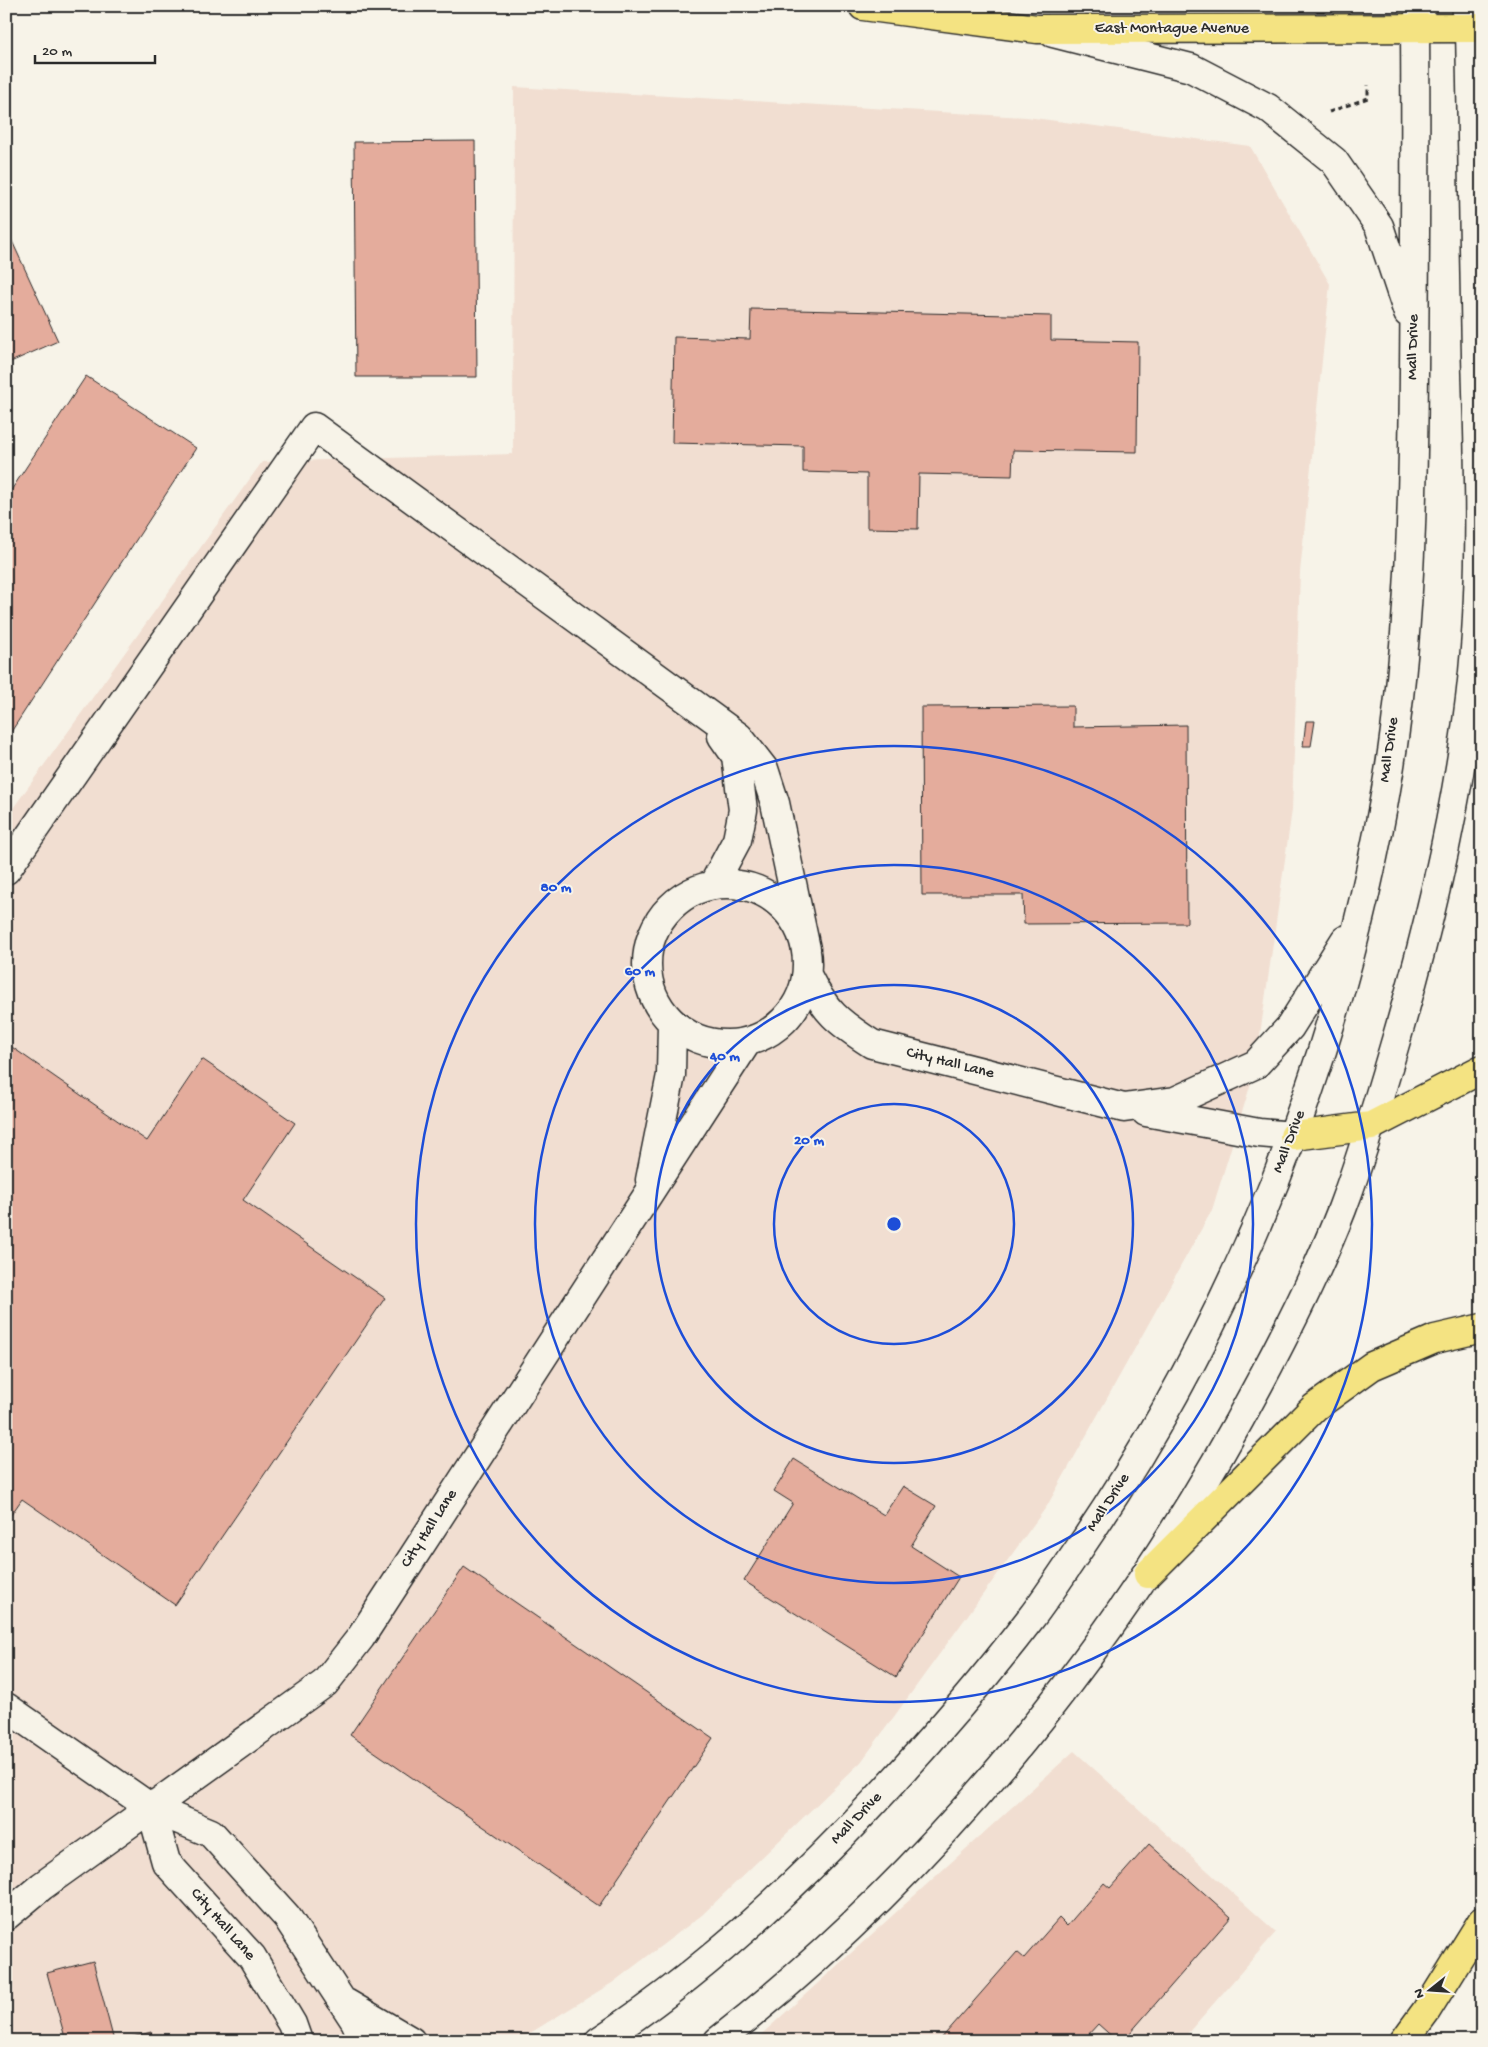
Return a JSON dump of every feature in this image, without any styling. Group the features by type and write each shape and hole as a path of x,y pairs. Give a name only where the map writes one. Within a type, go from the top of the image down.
{"main road":[{"name":"East Montague Avenue","path":"863,6 1037,29 1418,17 1473,21"},
{"path":"1294,1136 1371,1126 1482,1069"},
{"path":"1148,1574 1315,1408 1372,1366 1435,1339 1482,1328"},
{"path":"1404,2041 1426,2011 1482,1921"}],"street":[{"name":"Mall Drive","path":"599,2041 623,2026 735,1938 845,1833 942,1729 1034,1614 1119,1491 1190,1368 1250,1239 1294,1136 1330,1029 1359,918 1389,770 1405,627 1413,479 1418,17"},
{"path":"718,2041 760,2008 868,1911 963,1809 1062,1693 1148,1574 1225,1448 1292,1322 1341,1212 1371,1126 1422,953 1452,814 1473,672 1481,529 1474,247 1473,21"},
{"path":"1037,29 1191,68 1268,108 1327,155 1334,161 1378,226 1414,334"},
{"path":"1474,247 1482,218"},
{"path":"6,870 314,427 705,710 739,737 764,769 775,803 807,962 799,1002 782,1024 758,1039 731,1045 703,1042 678,1029 659,1009 647,982 646,954 653,930 667,909 687,893 713,885 736,884 761,891 782,905 798,925 807,962"},
{"path":"705,710 736,756 743,810 737,840 713,885"},
{"name":"City Hall Lane","path":"1124,1108 1175,1101 1256,1064 1290,1027 1359,918"},
{"name":"City Hall Lane","path":"807,962 819,1000 839,1023 872,1044 1124,1108 1259,1133 1294,1136"},
{"name":"City Hall Lane","path":"648,1192 671,1075 672,1023"},
{"name":"City Hall Lane","path":"298,2041 292,2024 252,1957 166,1862 151,1808 325,1683 361,1637 747,1042"},
{"path":"6,1706 151,1808 211,1833 287,1916 342,2001 364,2041"},
{"path":"6,1916 42,1886 151,1808"},
{"path":"342,2001 411,2041"}],"path":[{"path":"1320,115 1368,98 1368,85"}],"shaded area":[{"path":"514,87 1026,117 1250,146 1330,284 1300,572 1292,810 1255,1070 1212,1210 1047,1506 861,1762 702,1915 612,1983 517,2041 6,2041 6,818 262,462 513,454"},
{"path":"1074,1751 1276,1932 1181,2041 754,2041"}],"building":[{"path":"475,141 477,377 356,377 354,142"},
{"path":"6,228 58,341 6,364"},
{"path":"751,309 1051,316 1051,340 1138,342 1137,452 1013,450 1012,476 919,474 918,529 867,528 867,474 803,472 803,446 672,443 674,337 750,339"},
{"path":"86,376 196,448 9,735 6,733 6,498"},
{"path":"1073,706 1073,727 1186,725 1187,923 1024,924 1023,895 922,895 921,707"},
{"path":"1306,721 1315,721 1311,746 1303,746"},
{"path":"6,1043 147,1141 202,1059 295,1123 243,1200 385,1298 175,1605 22,1499 6,1522"},
{"path":"794,1459 884,1515 903,1486 936,1506 911,1546 959,1577 896,1677 744,1581 793,1503 774,1491"},
{"path":"464,1567 713,1738 599,1906 350,1735"},
{"path":"1149,1844 1231,1917 1123,2041 1117,2041 1098,2024 1087,2036 1093,2041 939,2041 1017,1952 1024,1958 1059,1918 1067,1926 1104,1883 1110,1888"},
{"path":"93,1961 114,2041 66,2041 47,1973"},
{"path":"151,2032 153,2041 118,2041"}]}
